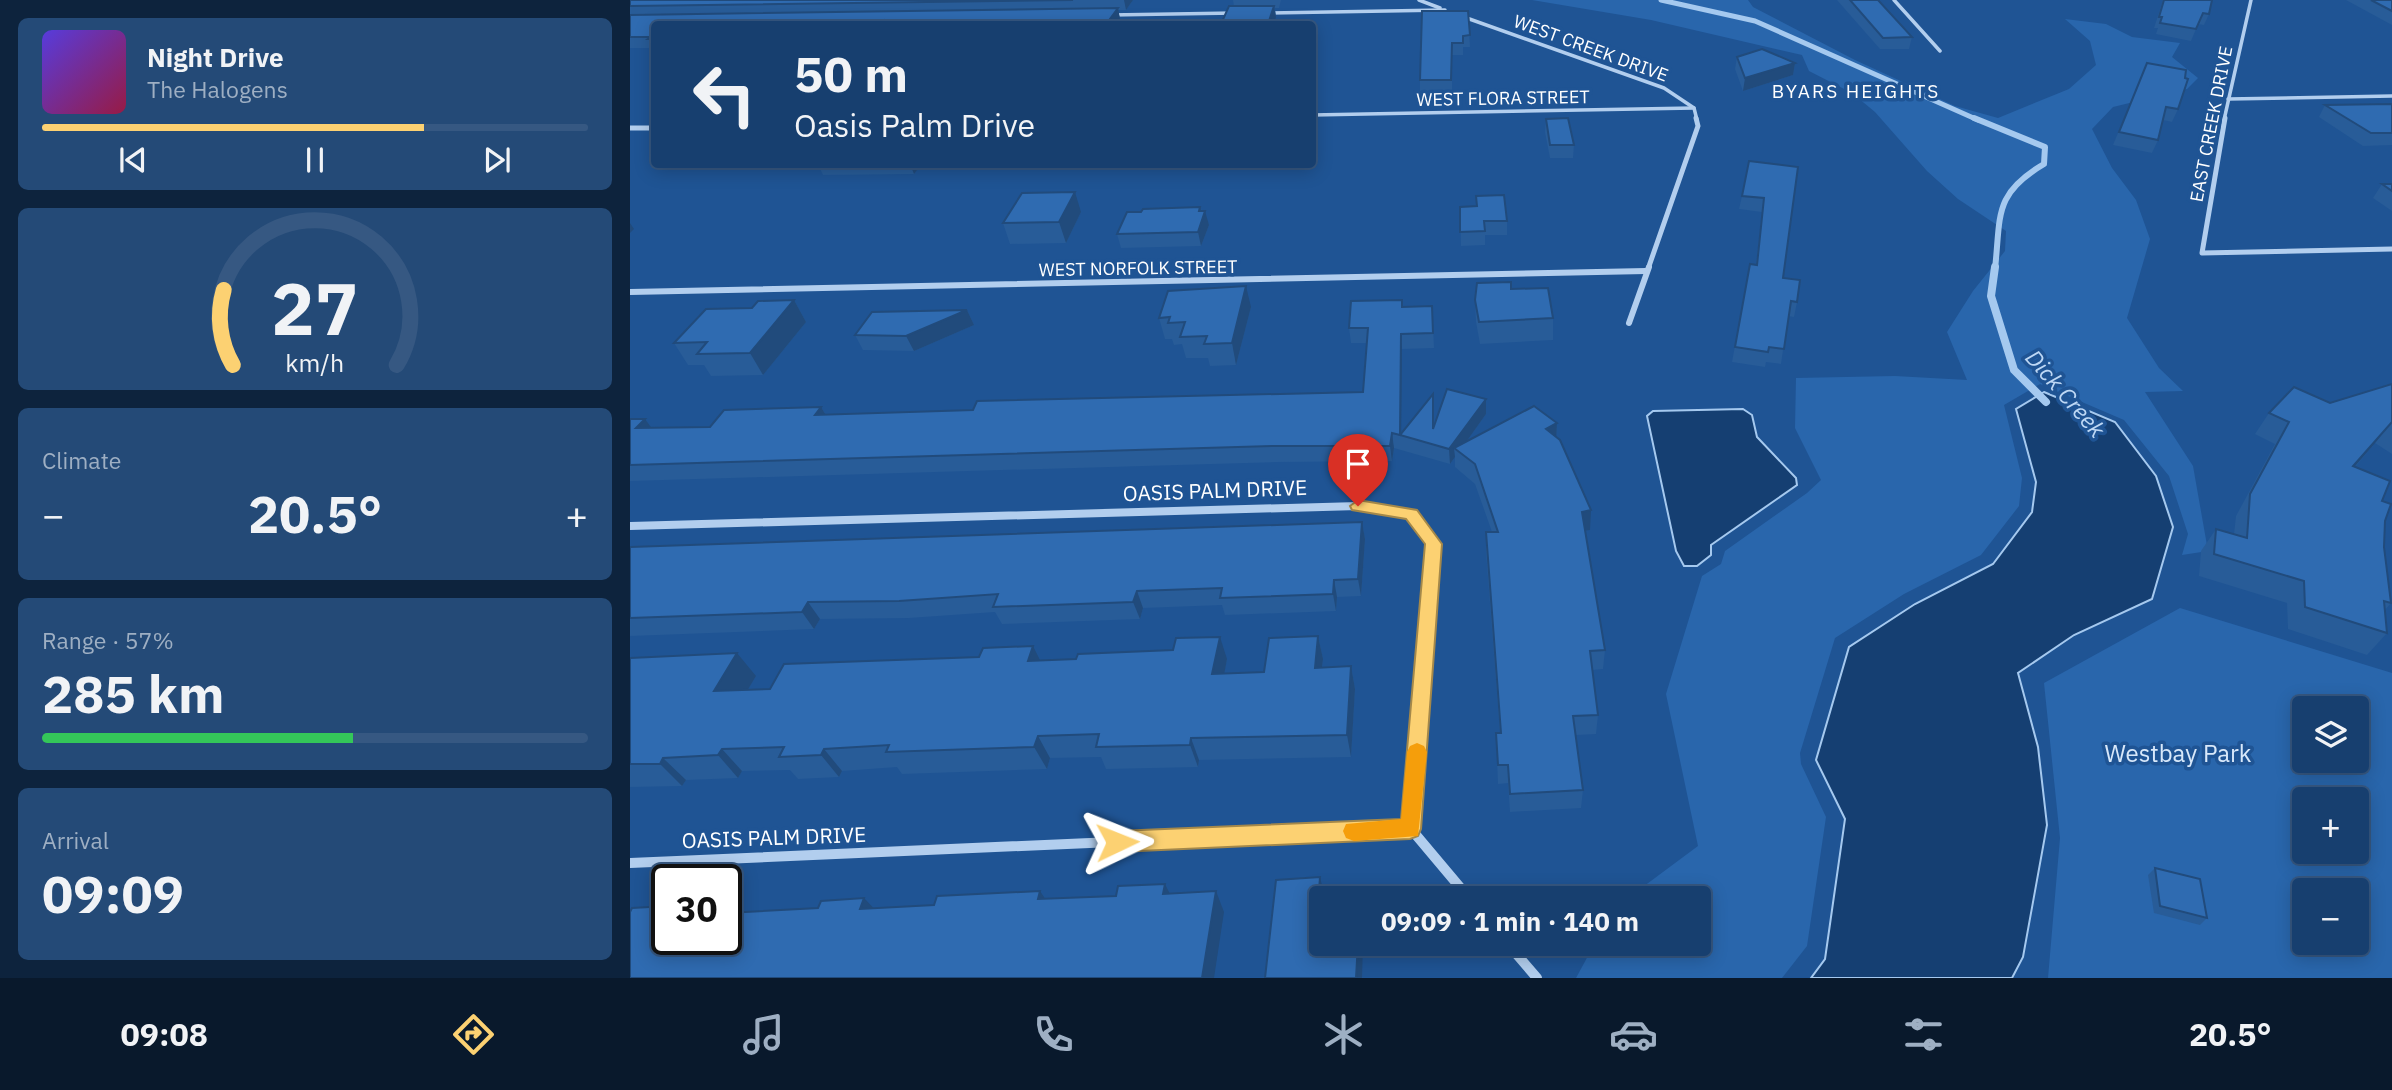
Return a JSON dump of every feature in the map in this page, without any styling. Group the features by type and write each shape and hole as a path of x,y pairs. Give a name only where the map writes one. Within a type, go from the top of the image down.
{"street":[{"name":"WEST CREEK DRIVE","path":"1419,0 1664,88 1694,108"},
{"path":"1895,0 1940,51"},
{"name":"EAST CREEK DRIVE","path":"2251,0 2228,99 2202,253 2392,249"},
{"path":"1266,13 1445,10"},
{"path":"1100,15 1238,13"},
{"path":"2228,99 2392,96"},
{"path":"1629,323 1698,125 1694,108"},
{"name":"WEST FLORA STREET","path":"1316,115 1694,108"},
{"path":"630,128 651,128"},
{"name":"WEST NORFOLK STREET","path":"630,292 1646,271"},
{"name":"OASIS PALM DRIVE","path":"630,526 1358,506 1411,514 1433,544 1410,829 630,863"},
{"path":"1410,829 1459,886"},
{"path":"1518,956 1537,978"}],"green space":[{"path":"1532,0 1748,0 1753,7 1855,60 1955,106 1998,118 2069,89 2096,65 2090,41 2065,19 2106,24 2132,37 2180,43 2172,57 2198,78 2187,89 2113,107 2092,129 2112,168 2136,200 2150,239 2127,318 2159,368 2183,391 2145,392 2193,466 2208,551 2182,555 2188,534 2169,476 2124,420 2040,384 2004,405 2022,478 2019,506 1981,555 1904,594 1835,638 1800,753 1801,764 1826,817 1807,946 1782,978 1576,978 1588,956 1711,956 1711,886 1644,886 1698,846 1666,694 1702,576 1721,564 1725,551 1807,493 1821,480 1795,428 1796,378 1895,376 1967,380 1947,332 1973,291 2005,251 2006,231 1958,199 1927,171 1875,112 1852,93 1809,71 1802,55 1651,20"},
{"name":"Westbay Park","path":"2180,608 2392,673 2392,978 2048,978 2060,838 2044,683"}],"shaded area":[{"path":"2044,392 2115,422 2156,476 2173,527 2152,599 2074,635 2018,673 2038,747 2047,825 2023,957 2012,978 1811,978 1825,959 1845,819 1816,760 1849,647 1915,604 1993,564 2032,512 2036,482 2016,409"},
{"path":"1743,409 1752,415 1757,437 1796,478 1797,485 1711,545 1711,555 1697,566 1684,566 1676,551 1647,416 1653,411"}],"building":[{"path":"630,0 1073,0 630,6"},
{"path":"1850,0 1878,0 1912,37 1883,38"},
{"path":"2164,0 2212,0 2209,14 2203,13 2196,29 2160,23"},
{"path":"2371,0 2392,0 2392,11"},
{"path":"1229,6 1274,6 1269,21 1222,21"},
{"path":"1118,8 1108,21 651,21 651,37 630,37 630,15"},
{"path":"1422,11 1468,11 1470,35 1463,36 1463,43 1452,43 1451,80 1420,80"},
{"path":"1762,49 1795,63 1745,78 1737,57"},
{"path":"2147,63 2186,70 2185,78 2188,79 2178,109 2166,107 2158,140 2119,132"},
{"path":"2392,104 2392,133 2371,133 2325,105"},
{"path":"1568,118 1574,145 1550,145 1546,119"},
{"path":"1749,161 1798,167 1783,278 1800,280 1797,302 1791,301 1784,349 1769,347 1768,352 1735,347 1750,264 1757,265 1764,198 1742,196"},
{"path":"2382,184 2392,184 2392,191"},
{"path":"1075,192 1059,222 1003,223 1022,193"},
{"path":"1504,195 1507,221 1484,221 1485,231 1460,232 1460,207 1477,206 1476,196"},
{"path":"1200,207 1199,211 1205,211 1198,232 1117,234 1127,212"},
{"path":"1511,282 1511,289 1548,288 1553,318 1479,322 1475,300 1477,283"},
{"path":"1246,286 1232,343 1204,344 1207,336 1180,337 1185,322 1168,323 1170,317 1159,318 1168,291"},
{"path":"794,300 750,353 697,354 707,342 674,343 706,309 752,308 758,301"},
{"path":"1402,300 1402,307 1432,306 1433,333 1401,334 1400,435 1392,433 1390,446 1274,446 630,465 630,419 645,419 636,428 710,427 724,410 821,407 815,415 973,410 977,401 1363,392 1368,328 1349,328 1351,301"},
{"path":"967,310 906,336 855,335 872,312"},
{"path":"2392,384 2392,422 2353,466 2390,481 2382,501 2391,504 2385,521 2384,547 2391,603 2384,601 2387,633 2305,607 2304,581 2214,554 2216,529 2247,538 2250,494 2289,422 2269,413 2294,387 2330,403"},
{"path":"1447,389 1486,399 1449,449 1400,435 1433,394 1433,429"},
{"path":"1534,406 1557,423 1546,429 1560,440 1591,510 1582,512 1605,650 1590,651 1598,715 1573,716 1583,790 1510,794 1508,765 1498,765 1496,733 1501,733 1486,532 1498,532 1475,464 1454,448"},
{"path":"1362,522 1358,579 1334,580 1333,594 1220,598 1222,588 1137,591 1133,602 993,607 998,594 899,601 808,602 802,612 630,618 630,547"},
{"path":"1318,636 1315,668 1351,666 1347,735 1191,738 1190,745 1096,747 1099,734 1038,736 1034,747 886,752 889,745 824,749 821,755 779,757 784,747 722,749 718,755 663,758 660,764 630,764 630,658 737,653 714,691 770,689 784,664 979,657 983,648 1033,646 1028,661 1076,659 1078,654 1173,650 1176,638 1220,637 1212,674 1264,672 1269,638"},
{"path":"2155,868 2200,879 2207,918 2160,906"},
{"path":"1320,877 1319,886 1309,886 1309,956 1357,956 1356,978 1265,978 1276,880"},
{"path":"1165,884 1163,894 1216,891 1202,978 630,978 632,908 651,907 651,955 742,955 742,912 818,908 821,901 864,898 860,909 934,905 937,896 1040,891 1038,899 1116,896 1118,886"}],"waterway":[{"name":"Dick Creek","path":"1661,0 1755,21 1978,120"},
{"name":"Dick Creek","path":"1974,118 2045,147 2044,164 2016,185 2003,208 1995,269"},
{"name":"Dick Creek","path":"1995,267 1991,296 2014,370 2046,402"}],"slow traffic":[{"path":"1354,831 1410,829 1417,752"}],"district":[{"name":"BYARS HEIGHTS","path":"1856,91"}],"route":[{"path":"1117,842 1410,829 1433,544 1411,514 1358,506"}]}
